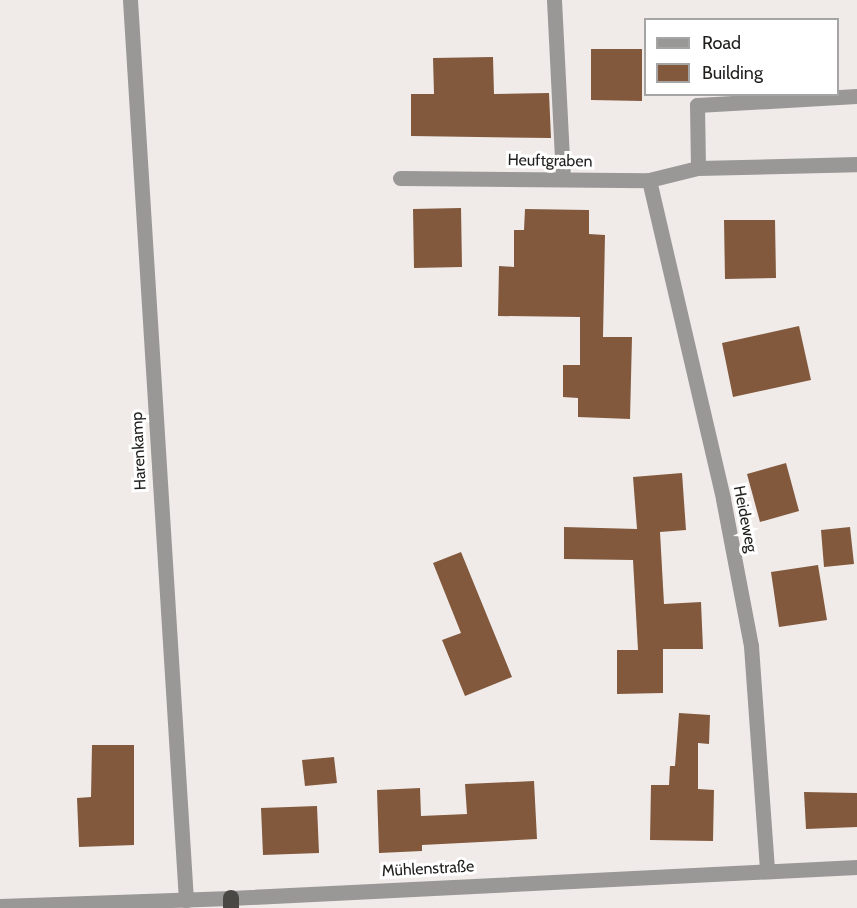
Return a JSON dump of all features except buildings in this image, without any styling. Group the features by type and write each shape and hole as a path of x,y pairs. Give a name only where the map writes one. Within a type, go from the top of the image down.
{"street":[{"name":"Harenkamp","path":"130,0 186,900"},
{"path":"554,0 563,179"},
{"path":"698,168 697,105 857,96"},
{"name":"Heuftgraben","path":"400,178 649,180 698,168 857,164"},
{"name":"Heideweg","path":"649,180 720,488 751,646 767,870"},
{"name":"Mühlenstraße","path":"0,906 186,900 231,903 767,870 857,867"}]}
